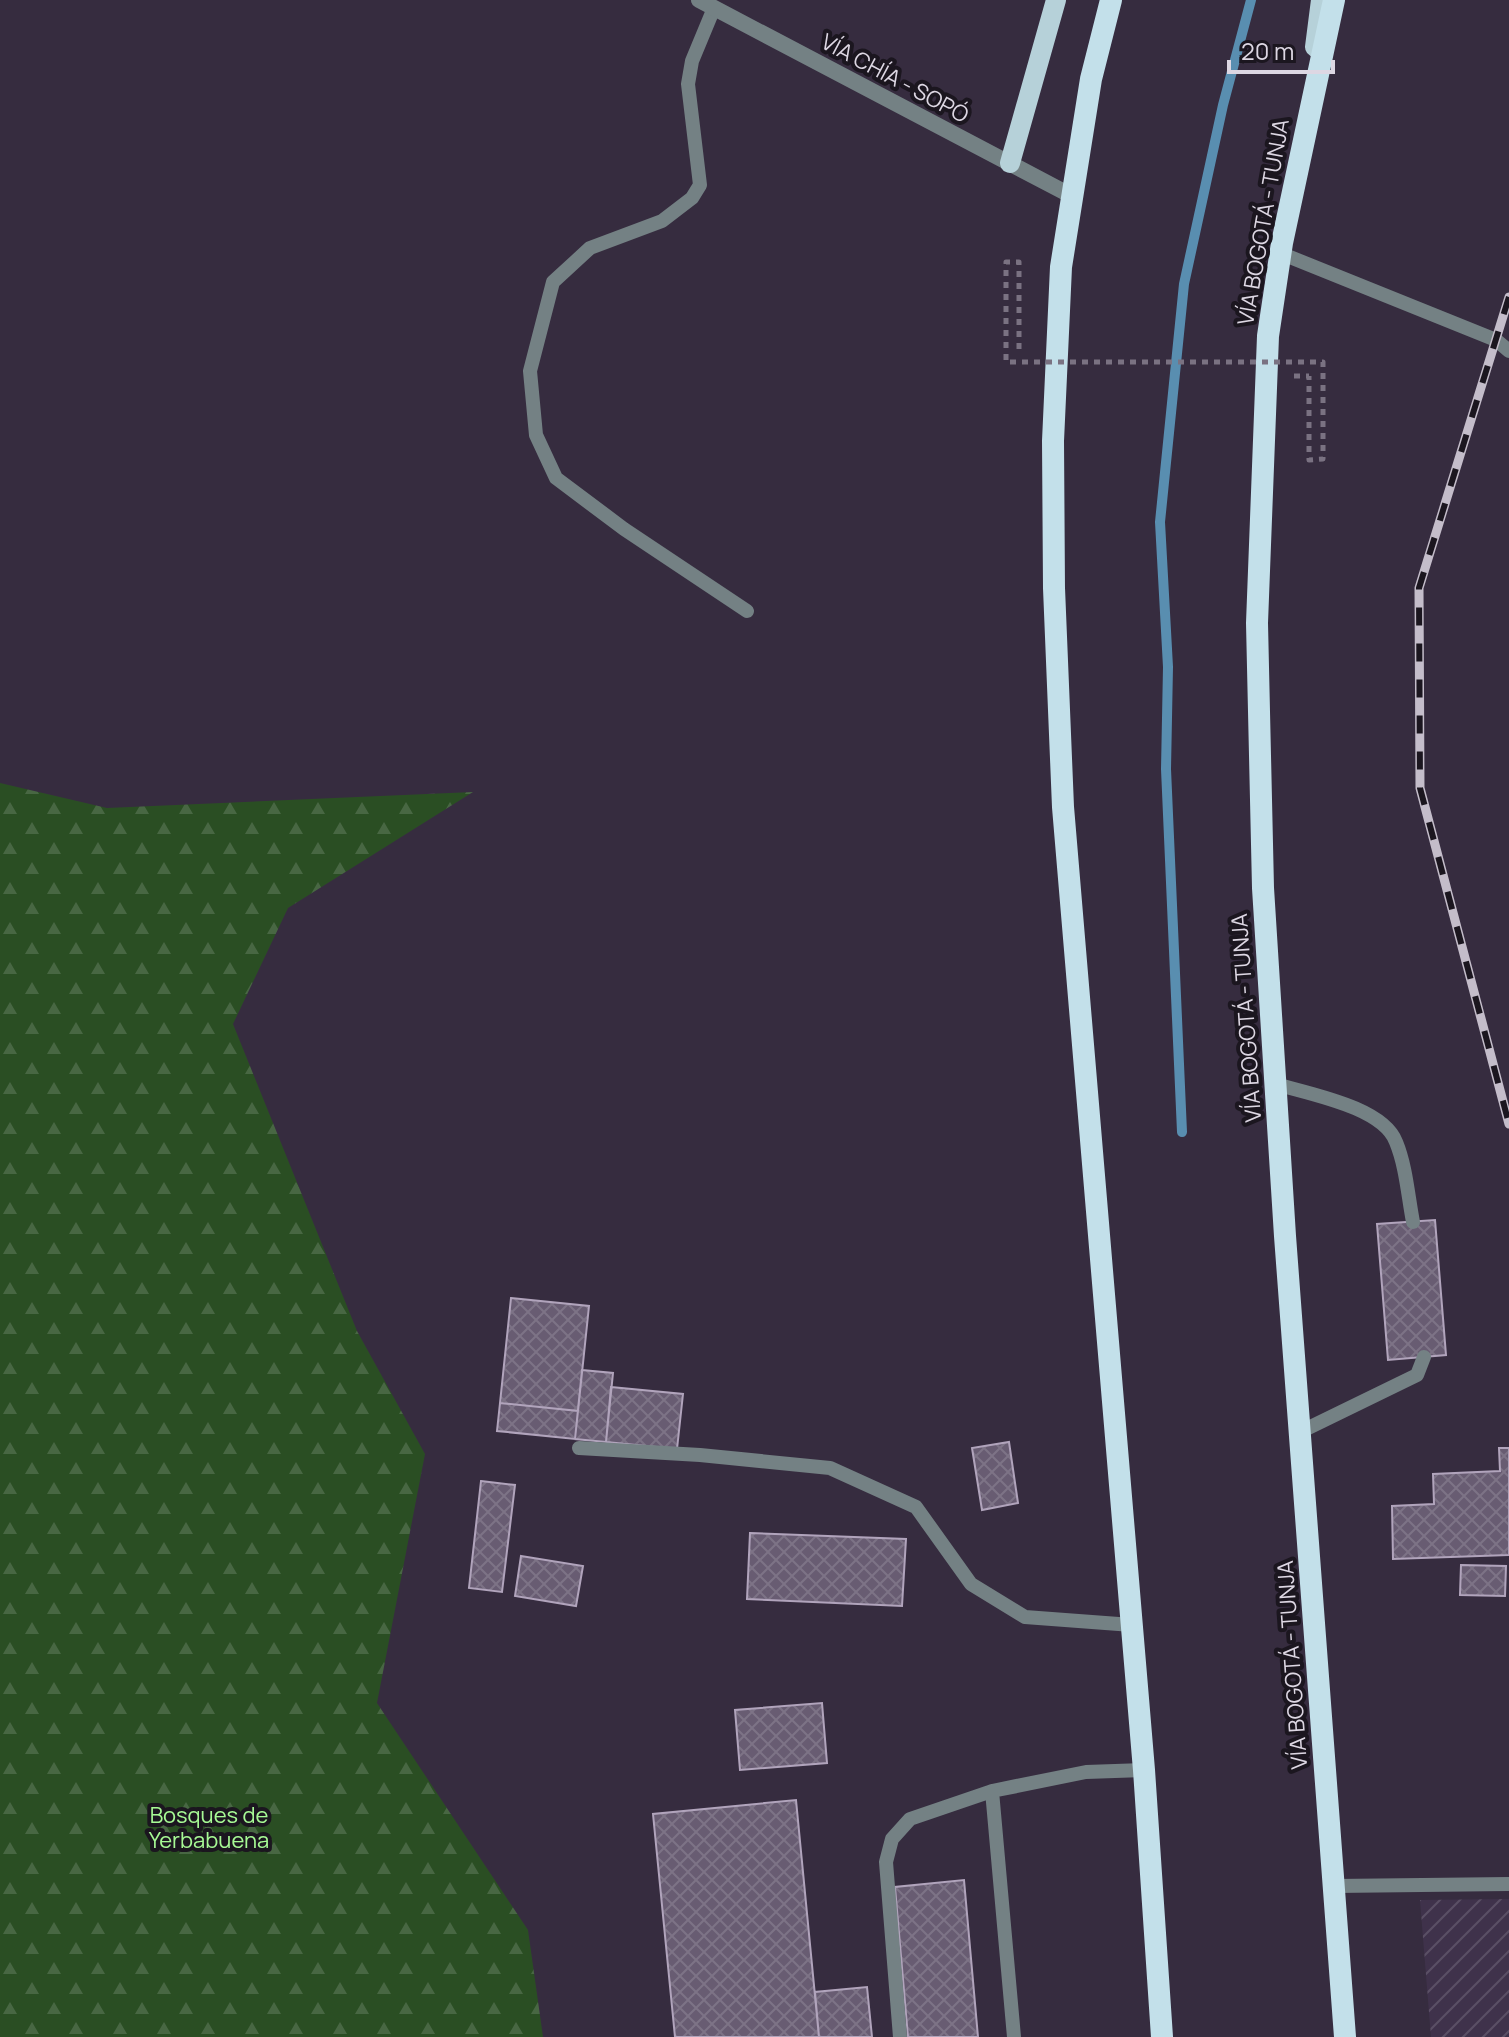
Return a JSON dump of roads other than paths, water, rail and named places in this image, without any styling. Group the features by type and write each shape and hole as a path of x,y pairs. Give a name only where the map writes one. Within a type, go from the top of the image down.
{"highway":[{"path":"1111,0 1091,79 1070,195 1061,267 1053,441 1057,684 1068,869 1144,1770 1162,2037"},
{"name":"VÍA BOGOTÁ - TUNJA","path":"1334,0 1280,253 1268,336 1257,623 1263,888 1345,2037"}],"main road":[{"path":"1010,163 1056,0"},
{"path":"1303,146 1321,0"}],"street":[{"name":"VÍA CHÍA - SOPÓ","path":"707,4 1070,195"}],"lane":[{"path":"707,4 688,84 700,185 692,198 662,221 590,248 553,282 530,371 536,435 556,478 624,529 747,611"},
{"path":"1280,253 1496,340 1509,351"},
{"path":"1276,1084 1358,1109 1382,1123 1396,1140 1413,1222"},
{"path":"1300,1432 1417,1375 1424,1357"},
{"path":"579,1448 700,1455 830,1468 916,1507 971,1584 1025,1617 1132,1625"},
{"path":"900,2037 886,1862 892,1839 910,1819 992,1791 1086,1772 1144,1770"},
{"path":"992,1791 1014,2037"},
{"path":"1335,1886 1509,1884"}],"waterway":[{"path":"1182,1132 1166,769 1168,667 1160,522 1184,284 1223,105 1251,0"}],"railway":[{"path":"1509,297 1419,588 1420,788 1509,1124"}],"park label":[{"name":"Bosques de Yerbabuena","path":"209,1828"}]}
